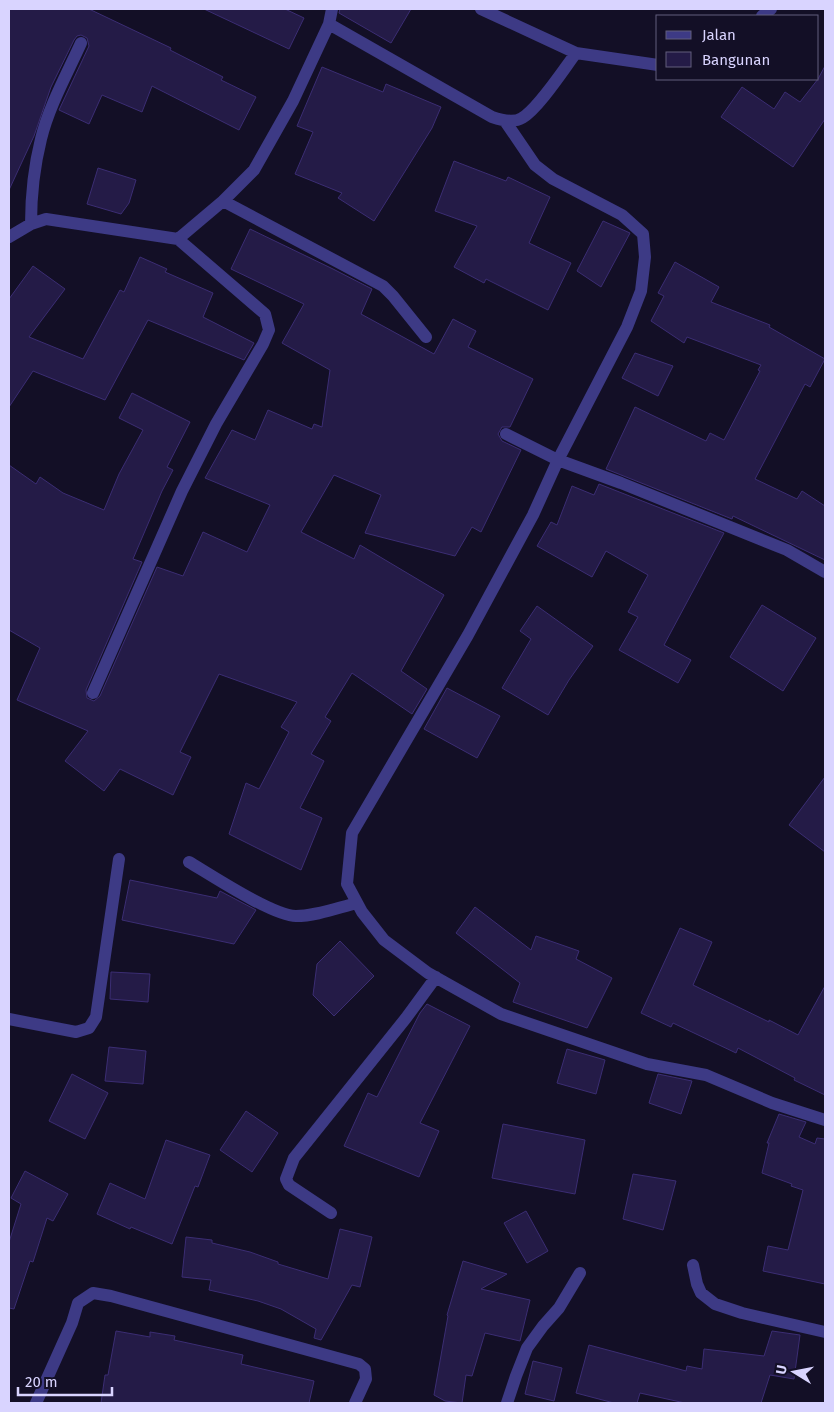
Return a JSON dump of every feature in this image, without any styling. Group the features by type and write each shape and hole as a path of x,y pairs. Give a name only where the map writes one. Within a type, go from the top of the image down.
{"street":[{"path":"178,239 223,201 254,170 293,102 329,24 332,9"},
{"path":"482,9 576,53 656,65"},
{"path":"329,24 492,117 505,121 521,119 535,107 576,53"},
{"path":"31,224 33,181 41,139 52,106 81,43"},
{"path":"505,121 535,164 553,179 622,215 643,234 646,257 640,291 627,327 558,460 533,515 468,635 352,833 347,884 362,912 384,940 436,978 501,1014 647,1064 706,1075 772,1103 825,1120"},
{"path":"223,201 383,286 426,337"},
{"path":"9,237 31,224 46,218 178,239 265,314 269,330 263,344 216,424 182,490 93,693"},
{"path":"506,434 558,460 621,483 787,550 825,572"},
{"path":"9,1019 76,1032 88,1028 96,1017 119,859"},
{"path":"189,862 260,903 291,916 312,914 357,903"},
{"path":"331,1213 289,1185 286,1179 294,1158 436,978"},
{"path":"693,1264 701,1293 715,1304 742,1313 825,1332"},
{"path":"507,1403 527,1348 559,1308 580,1273"},
{"path":"36,1403 72,1323 78,1303 93,1293 111,1296 359,1364 365,1369 366,1379 355,1403"}],"building":[{"path":"9,9 89,9 171,48 170,50 223,77 221,80 256,97 239,130 152,86 142,112 102,95 89,124 59,110 89,46 87,38 81,35 77,36 51,87 34,136 9,190"},
{"path":"204,9 285,9 304,18 289,49"},
{"path":"340,9 411,9 391,43 339,13"},
{"path":"825,66 825,119 793,167 721,117 742,87 774,109 785,92 800,102 819,80"},
{"path":"322,67 383,92 386,84 441,107 432,128 374,221 338,198 342,193 295,174 313,132 297,126"},
{"path":"454,161 506,181 508,177 550,197 529,243 571,263 548,310 486,279 484,283 454,267 477,226 435,211"},
{"path":"98,168 136,180 129,203 121,214 87,204"},
{"path":"603,221 630,233 601,287 577,271"},
{"path":"250,229 372,289 361,314 434,354 453,319 476,331 468,347 533,379 510,427 502,427 498,434 502,441 521,450 481,532 472,527 455,556 365,533 381,495 334,475 301,532 354,559 360,545 444,595 401,671 427,689 412,714 352,673 325,717 331,721 311,754 324,761 300,808 322,818 301,870 229,834 246,783 259,789 289,732 281,727 297,702 219,674 180,752 191,757 173,795 120,769 104,791 65,761 88,731 17,700 40,648 9,630 9,465 36,484 40,477 63,493 104,510 119,474 143,430 119,418 132,393 190,422 167,467 173,470 133,559 142,562 86,690 87,698 94,701 100,696 157,567 183,576 203,532 247,552 270,505 205,478 232,430 255,440 268,410 312,429 314,424 322,427 330,370 282,343 304,304 231,269"},
{"path":"140,257 167,269 165,272 213,293 203,317 254,343 244,360 148,320 105,400 33,371 9,407 9,299 33,266 65,289 29,337 83,359 120,290 124,292"},
{"path":"675,262 719,287 711,302 770,325 769,327 825,359 810,387 805,384 755,479 797,499 802,491 825,506 825,560 733,516 732,519 606,469 635,407 706,441 710,433 724,440 760,371 758,370 761,365 687,337 684,343 651,321 664,296 658,293"},
{"path":"635,353 673,366 658,396 622,378"},
{"path":"599,484 724,533 664,645 691,660 678,683 619,650 638,617 628,612 648,575 606,551 592,577 537,546 551,522 557,525 572,486 594,495"},
{"path":"762,605 816,638 783,691 730,657"},
{"path":"537,606 593,646 569,680 548,715 502,688 531,639 520,631"},
{"path":"447,688 500,716 477,758 424,729"},
{"path":"825,777 825,852 789,825"},
{"path":"130,880 217,898 220,891 256,910 234,944 122,920"},
{"path":"475,907 531,950 536,936 579,951 576,959 612,978 587,1028 513,1002 520,983 456,933"},
{"path":"680,928 712,942 693,985 798,1035 825,986 825,1095 794,1080 795,1078 738,1048 736,1053 673,1023 671,1027 641,1013"},
{"path":"340,941 374,976 334,1016 313,995 317,964"},
{"path":"111,972 150,974 148,1002 110,999"},
{"path":"427,1004 470,1026 420,1123 439,1131 419,1177 344,1146 368,1093 377,1097 420,1013"},
{"path":"109,1047 146,1051 143,1084 105,1081"},
{"path":"567,1049 605,1060 596,1094 557,1083"},
{"path":"72,1074 108,1093 85,1139 49,1121"},
{"path":"658,1074 692,1081 681,1114 649,1103"},
{"path":"246,1111 278,1133 252,1172 220,1150"},
{"path":"779,1114 806,1122 799,1137 815,1144 817,1138 825,1139 825,1284 763,1271 768,1246 788,1250 803,1190 762,1173 769,1143 767,1143"},
{"path":"503,1124 585,1140 575,1194 492,1178"},
{"path":"166,1140 210,1155 198,1187 195,1186 172,1244 131,1227 130,1229 97,1214 110,1183 145,1199"},
{"path":"25,1171 68,1194 53,1221 47,1218 33,1262 30,1261 14,1309 9,1308 9,1242 21,1204 11,1198"},
{"path":"633,1174 676,1181 663,1230 623,1219"},
{"path":"526,1211 548,1251 527,1263 504,1223"},
{"path":"340,1229 372,1237 360,1287 352,1285 321,1340 314,1338 316,1329 281,1309 258,1301 209,1290 211,1280 182,1277 186,1237 212,1240 212,1243 250,1252 278,1262 278,1264 328,1279"},
{"path":"463,1261 507,1274 481,1289 530,1300 520,1341 485,1333 472,1376 466,1375 462,1403 445,1401 434,1395 447,1315"},
{"path":"116,1331 150,1337 150,1332 175,1336 174,1340 243,1355 241,1364 314,1381 309,1403 101,1403 105,1375 108,1375"},
{"path":"772,1331 800,1335 794,1379 770,1375 761,1403 685,1403 640,1393 637,1403 614,1403 576,1393 589,1345 686,1371 687,1366 702,1369 704,1349 764,1356"},
{"path":"533,1361 562,1368 554,1401 525,1394"}]}
